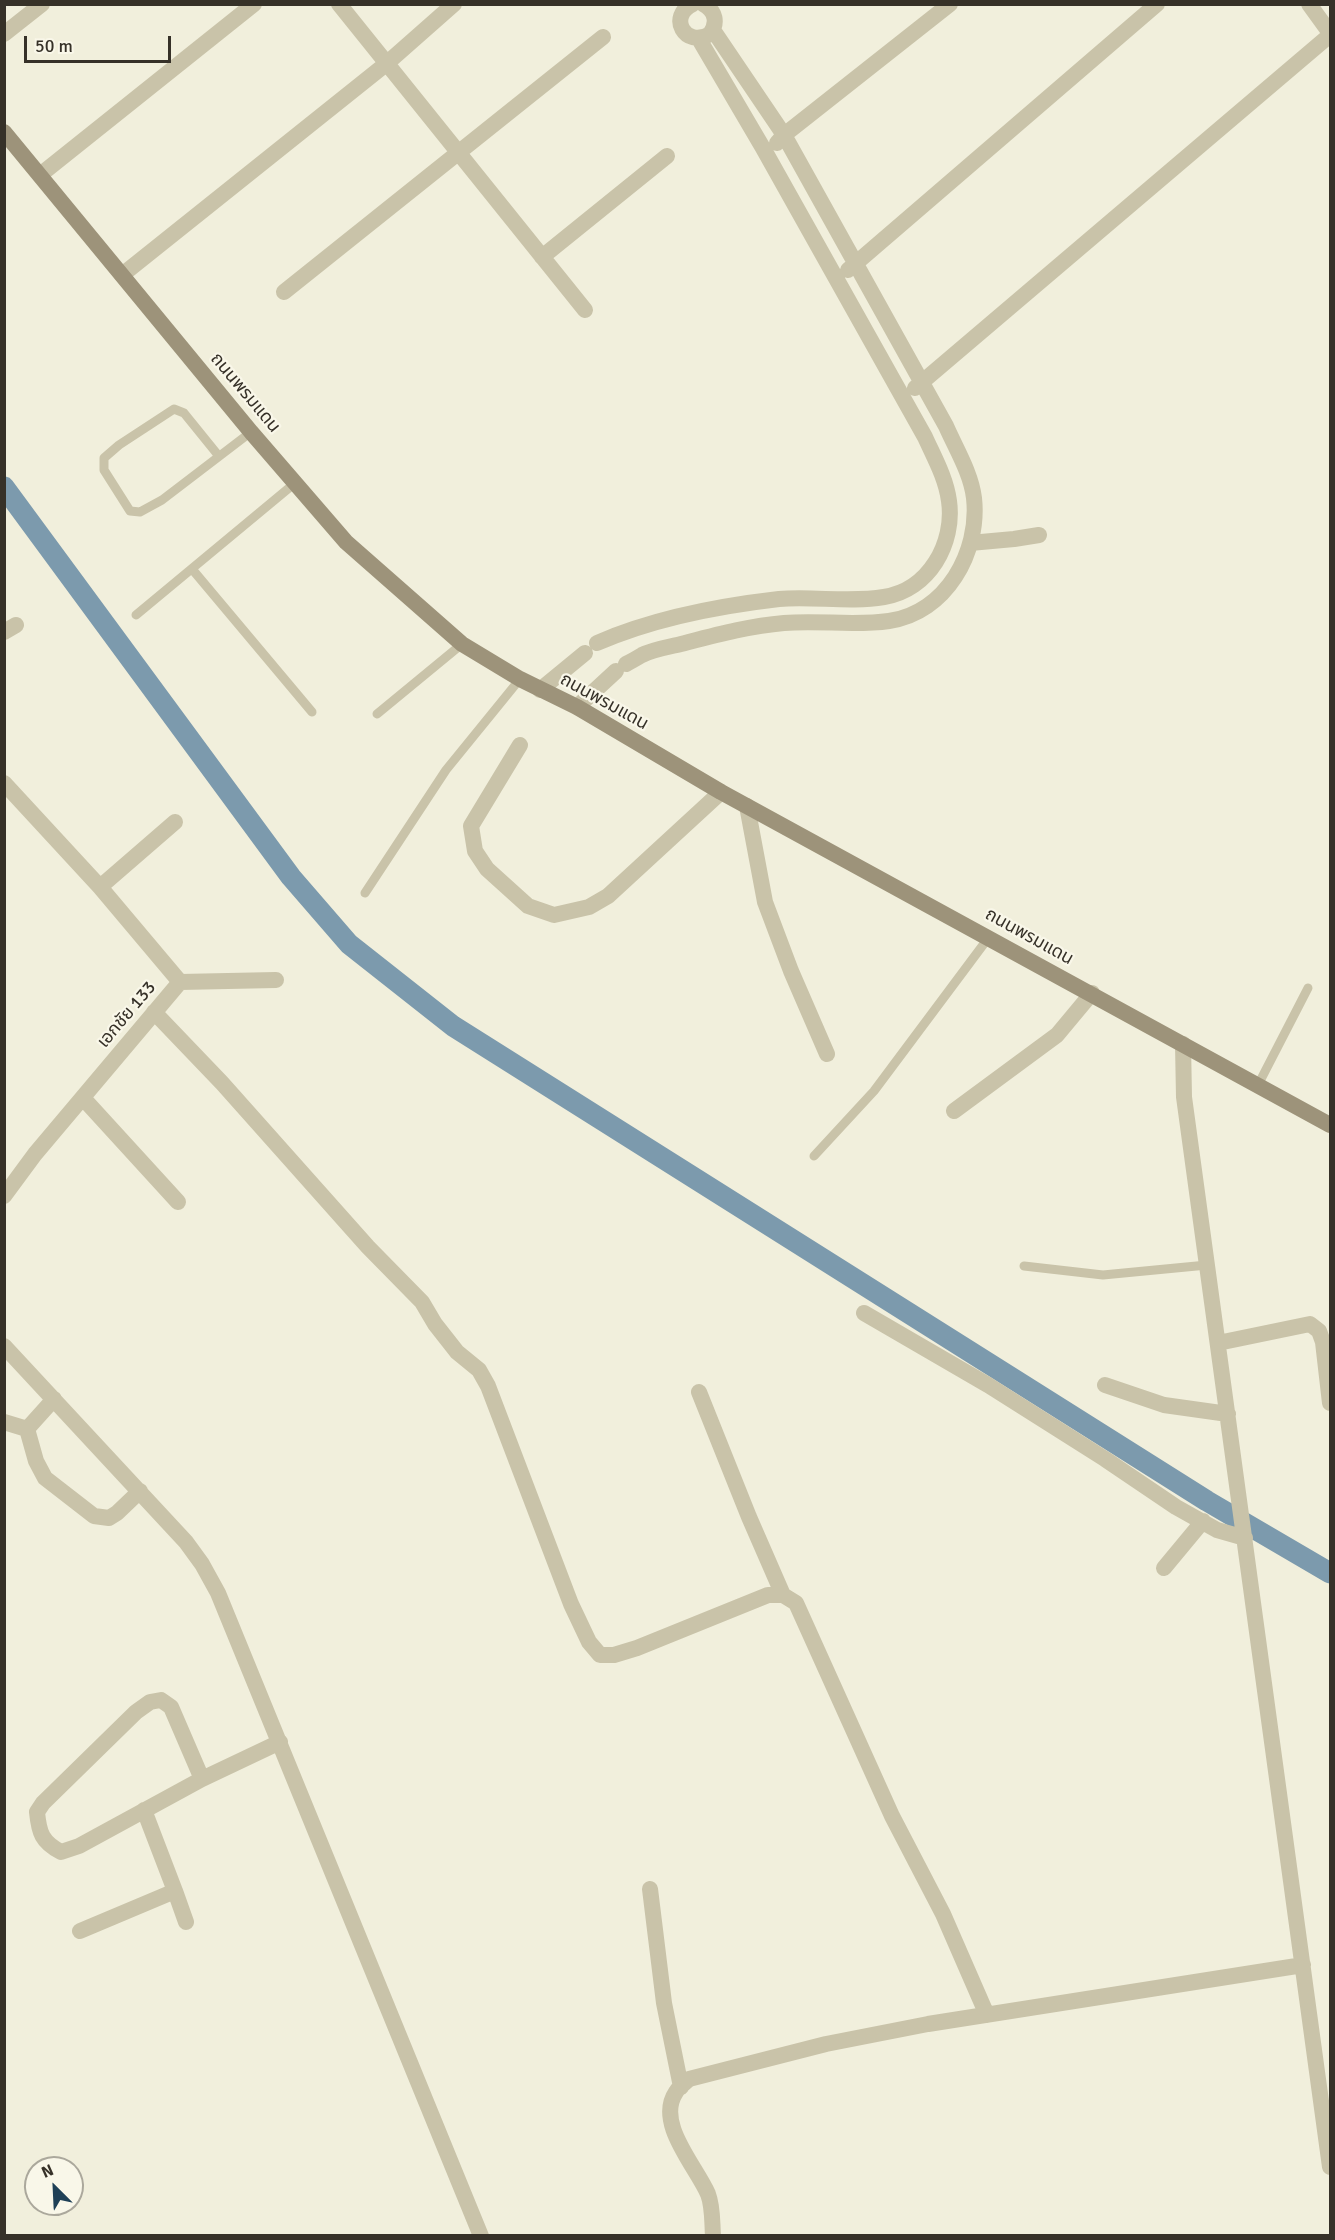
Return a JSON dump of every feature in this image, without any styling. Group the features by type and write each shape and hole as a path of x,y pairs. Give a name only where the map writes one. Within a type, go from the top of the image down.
{"main road":[{"name":"ถนนพรมแดน","path":"8,142 40,175 251,432 346,542 462,644 540,690 577,707 721,792 1330,1125"}],"street":[{"path":"4,34 42,4"},
{"path":"40,175 254,4"},
{"path":"339,4 585,310"},
{"path":"122,275 386,64 454,4"},
{"path":"767,155 784,135 950,4"},
{"path":"837,280 1157,4"},
{"path":"902,397 1330,34 1309,4"},
{"path":"577,707 625,665 643,654 742,628 804,622 891,621 917,611 938,597 958,575 973,528 974,498 967,471 946,426 784,135 703,10"},
{"path":"703,10 710,34 699,39 688,36 681,27 681,16 703,10"},
{"path":"284,292 603,37"},
{"path":"540,690 597,645 642,626 737,604 800,598 886,597 906,590 922,579 937,562 946,542 949,501 944,480 925,437 767,155 699,39"},
{"path":"542,257 667,156"},
{"path":"970,543 1039,535"},
{"path":"800,598 804,622"},
{"path":"597,645 625,665"},
{"path":"520,745 471,826 474,851 488,869 528,906 554,915 589,907 608,896 721,792"},
{"name":"เอกชัย 133","path":"4,783 100,887 180,982 35,1154 4,1196"},
{"path":"747,806 765,902 791,971 827,1054"},
{"path":"100,887 176,822"},
{"path":"180,982 276,980"},
{"path":"954,1110 1057,1035 1092,993"},
{"path":"154,1012 222,1083 368,1247 422,1302 435,1324 457,1352 479,1370 488,1386 571,1604 589,1642 600,1655 615,1655 636,1648 768,1594 783,1595 796,1603 892,1816 943,1914 987,2015"},
{"path":"1183,1044 1184,1097 1330,2167"},
{"path":"83,1098 178,1202"},
{"path":"864,1313 988,1385 1176,1507 1217,1530 1244,1533"},
{"path":"1218,1343 1310,1324 1320,1331 1323,1342 1329,1402"},
{"path":"4,1346 186,1542 202,1564 218,1593 481,2235"},
{"path":"1105,1384 1164,1405 1228,1414"},
{"path":"699,1392 783,1595"},
{"path":"27,1429 54,1399"},
{"path":"4,1422 27,1429"},
{"path":"27,1429 36,1461 45,1478 94,1516 109,1518 117,1514 140,1491"},
{"path":"1164,1568 1203,1521"},
{"path":"202,1779 171,1707 160,1700 150,1702 136,1712 37,1812 39,1830 48,1846 61,1852 79,1846 202,1779 280,1742"},
{"path":"144,1810 186,1922"},
{"path":"650,1889 664,2003 681,2087"},
{"path":"80,1931 175,1891"},
{"path":"713,2235 708,2195 678,2142 672,2125 671,2105 675,2092 689,2079 826,2044 987,2015 1303,1965"}],"lane":[{"path":"218,455 184,413 174,409 118,445 104,458 104,470 130,511 141,512 162,500 251,432"},
{"path":"136,615 295,483"},
{"path":"192,569 312,712"},
{"path":"377,714 462,644"},
{"path":"365,893 447,770 502,705 520,679"},
{"path":"814,1156 874,1091 989,937"},
{"path":"1258,1085 1308,987"},
{"path":"1024,1266 1103,1275 1207,1265"}],"waterway":[{"path":"4,487 291,877 349,944 453,1026 1207,1501 1330,1573"}]}
